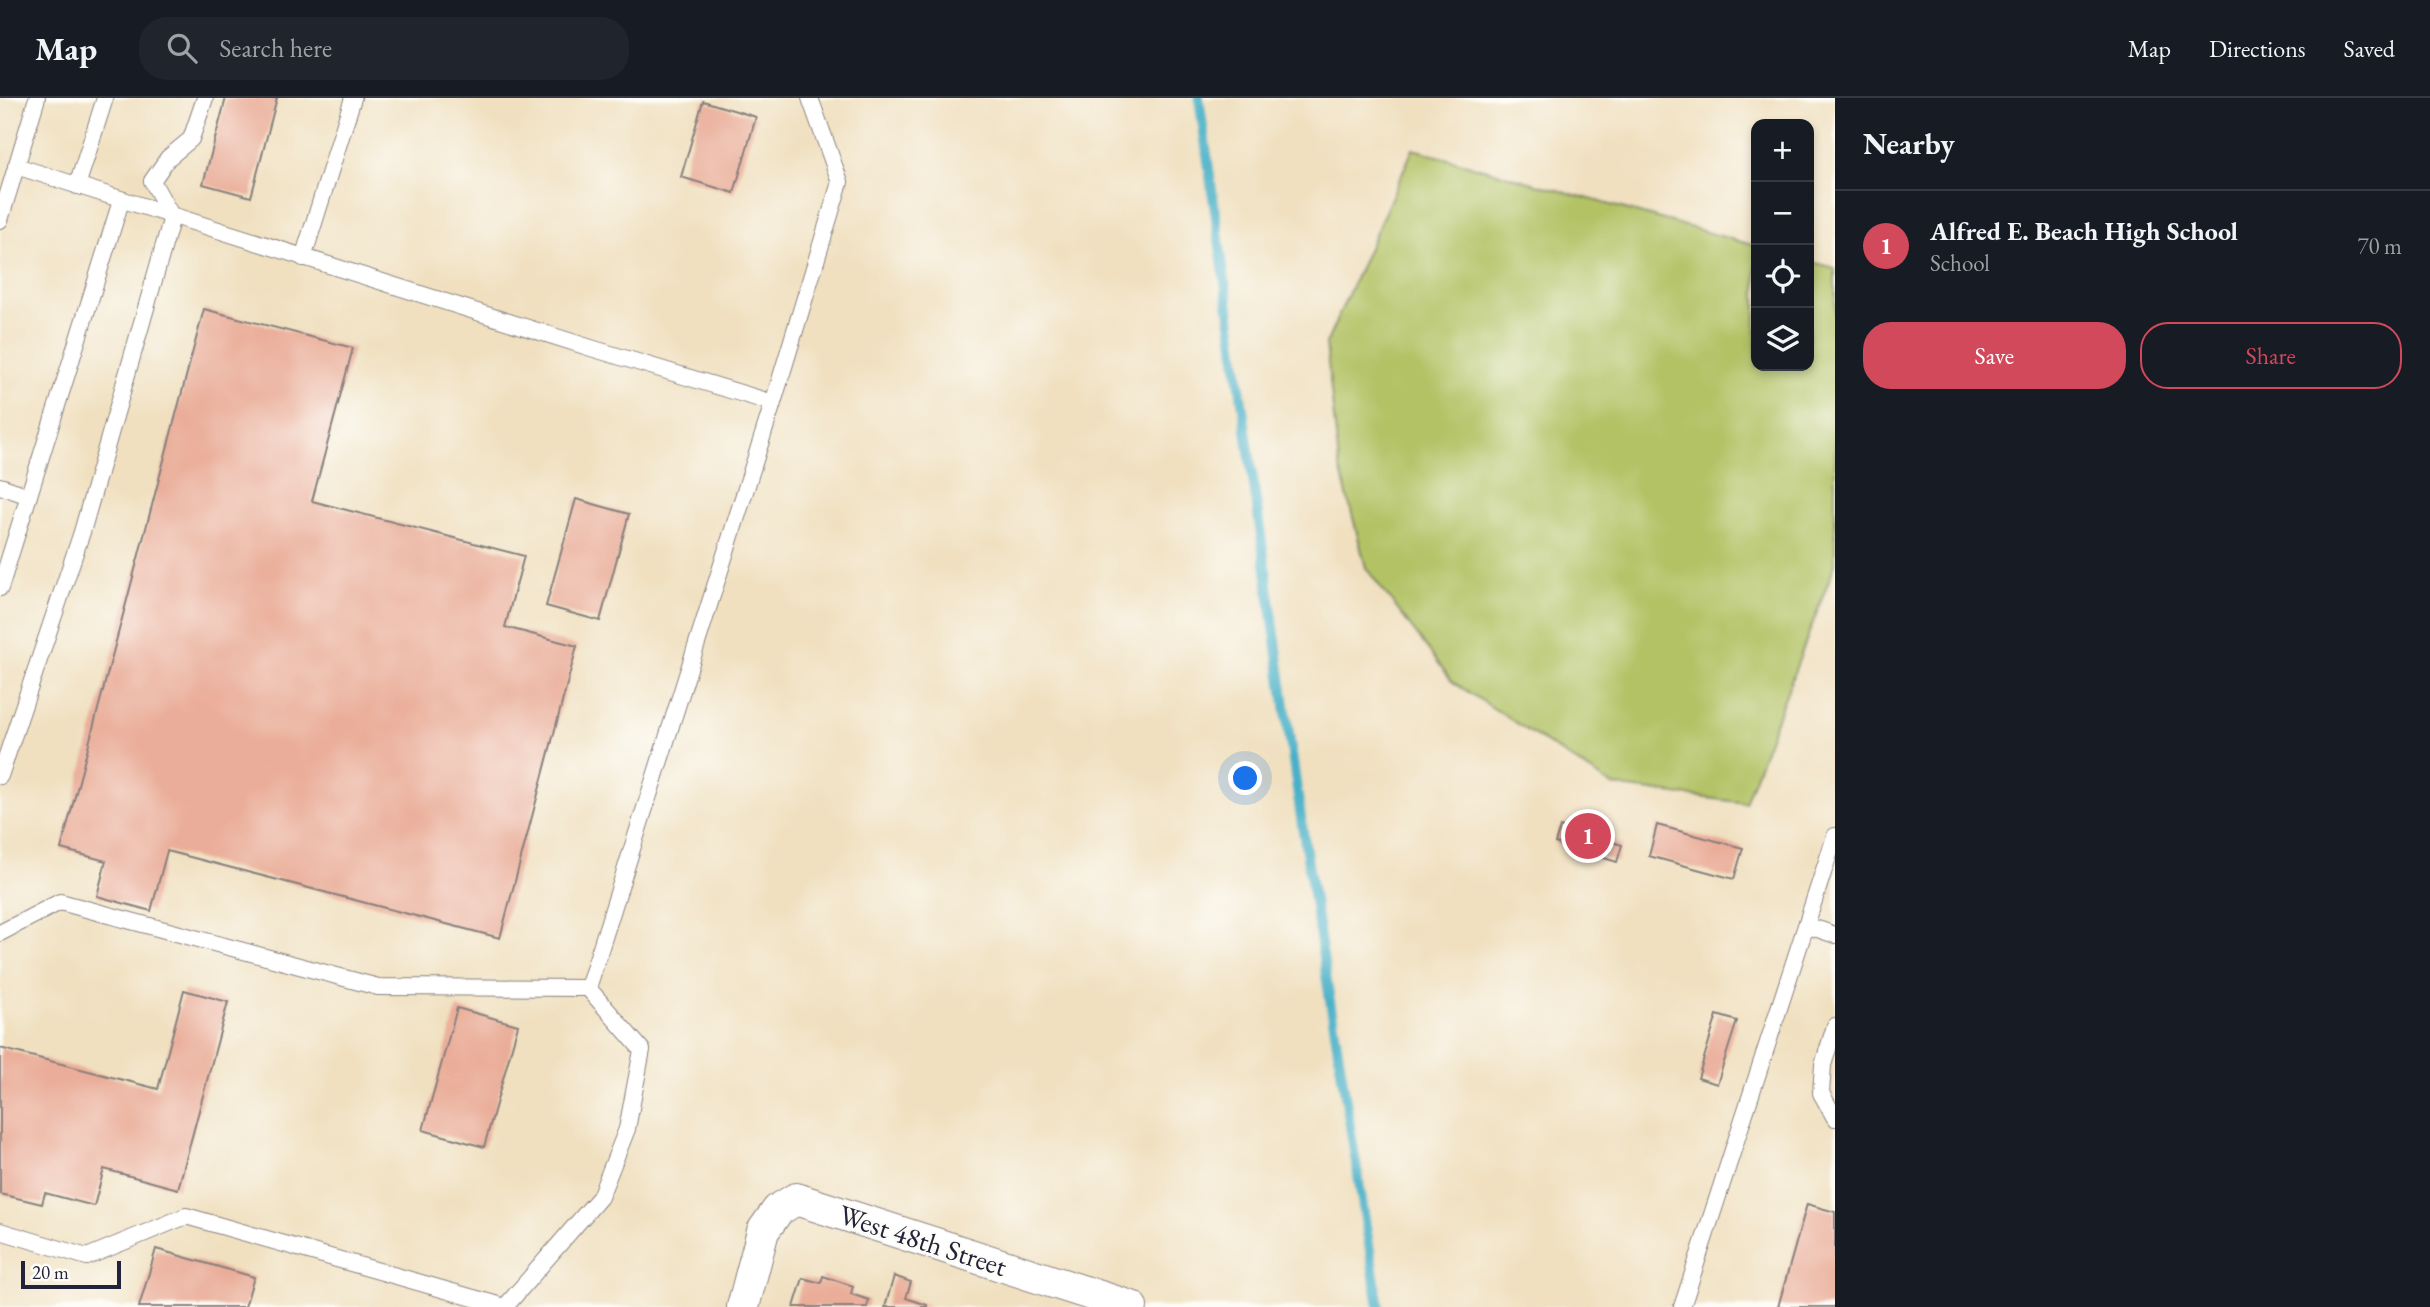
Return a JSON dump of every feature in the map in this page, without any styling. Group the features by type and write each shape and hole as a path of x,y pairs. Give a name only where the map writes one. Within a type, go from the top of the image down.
{"street":[{"name":"West 48th Street","path":"743,1307 763,1231 778,1210 796,1199 1131,1307"}],"lane":[{"path":"0,219 37,98"},
{"path":"77,186 105,98"},
{"path":"0,776 82,532 172,217 152,181 168,158 191,139 205,98"},
{"path":"303,258 353,98"},
{"path":"588,988 841,182 810,98"},
{"path":"16,166 773,403"},
{"path":"0,588 121,201"},
{"path":"0,486 29,496"},
{"path":"1682,1307 1835,836"},
{"path":"0,933 60,902 378,987 588,988 642,1050 627,1129 600,1197 505,1307 186,1216 87,1257 0,1231"},
{"path":"1806,925 1835,935"},
{"path":"1835,1027 1823,1065 1821,1093 1835,1118"}],"green space":[{"path":"1413,149 1751,245 1751,371 1814,371 1814,262 1835,268 1835,564 1745,803 1613,786 1453,682 1366,568 1339,464 1326,344"}],"building":[{"path":"226,98 277,98 251,197 203,184"},
{"path":"703,101 756,117 734,193 681,177"},
{"path":"204,309 353,348 312,501 524,556 505,627 577,646 500,938 167,851 151,911 97,896 106,861 61,849"},
{"path":"576,499 629,514 600,621 546,606"},
{"path":"1657,825 1743,848 1734,879 1649,856"},
{"path":"1560,827 1622,845 1617,862 1555,843"},
{"path":"184,990 228,1002 178,1189 104,1169 94,1206 45,1193 42,1204 0,1194 0,1048 158,1089"},
{"path":"457,1008 518,1025 484,1147 423,1130"},
{"path":"1717,1015 1737,1021 1717,1084 1698,1078"},
{"path":"1807,1204 1835,1212 1835,1307 1778,1307"},
{"path":"156,1249 254,1277 245,1307 139,1307"},
{"path":"823,1276 853,1286 851,1294 869,1300 867,1307 794,1307 803,1278 821,1283"},
{"path":"894,1276 911,1282 906,1298 927,1307 885,1307"}],"waterway":[{"path":"1199,98 1302,825 1379,1307"}],"place":[{"name":"Alfred E. Beach High School","path":"1588,836"}]}
